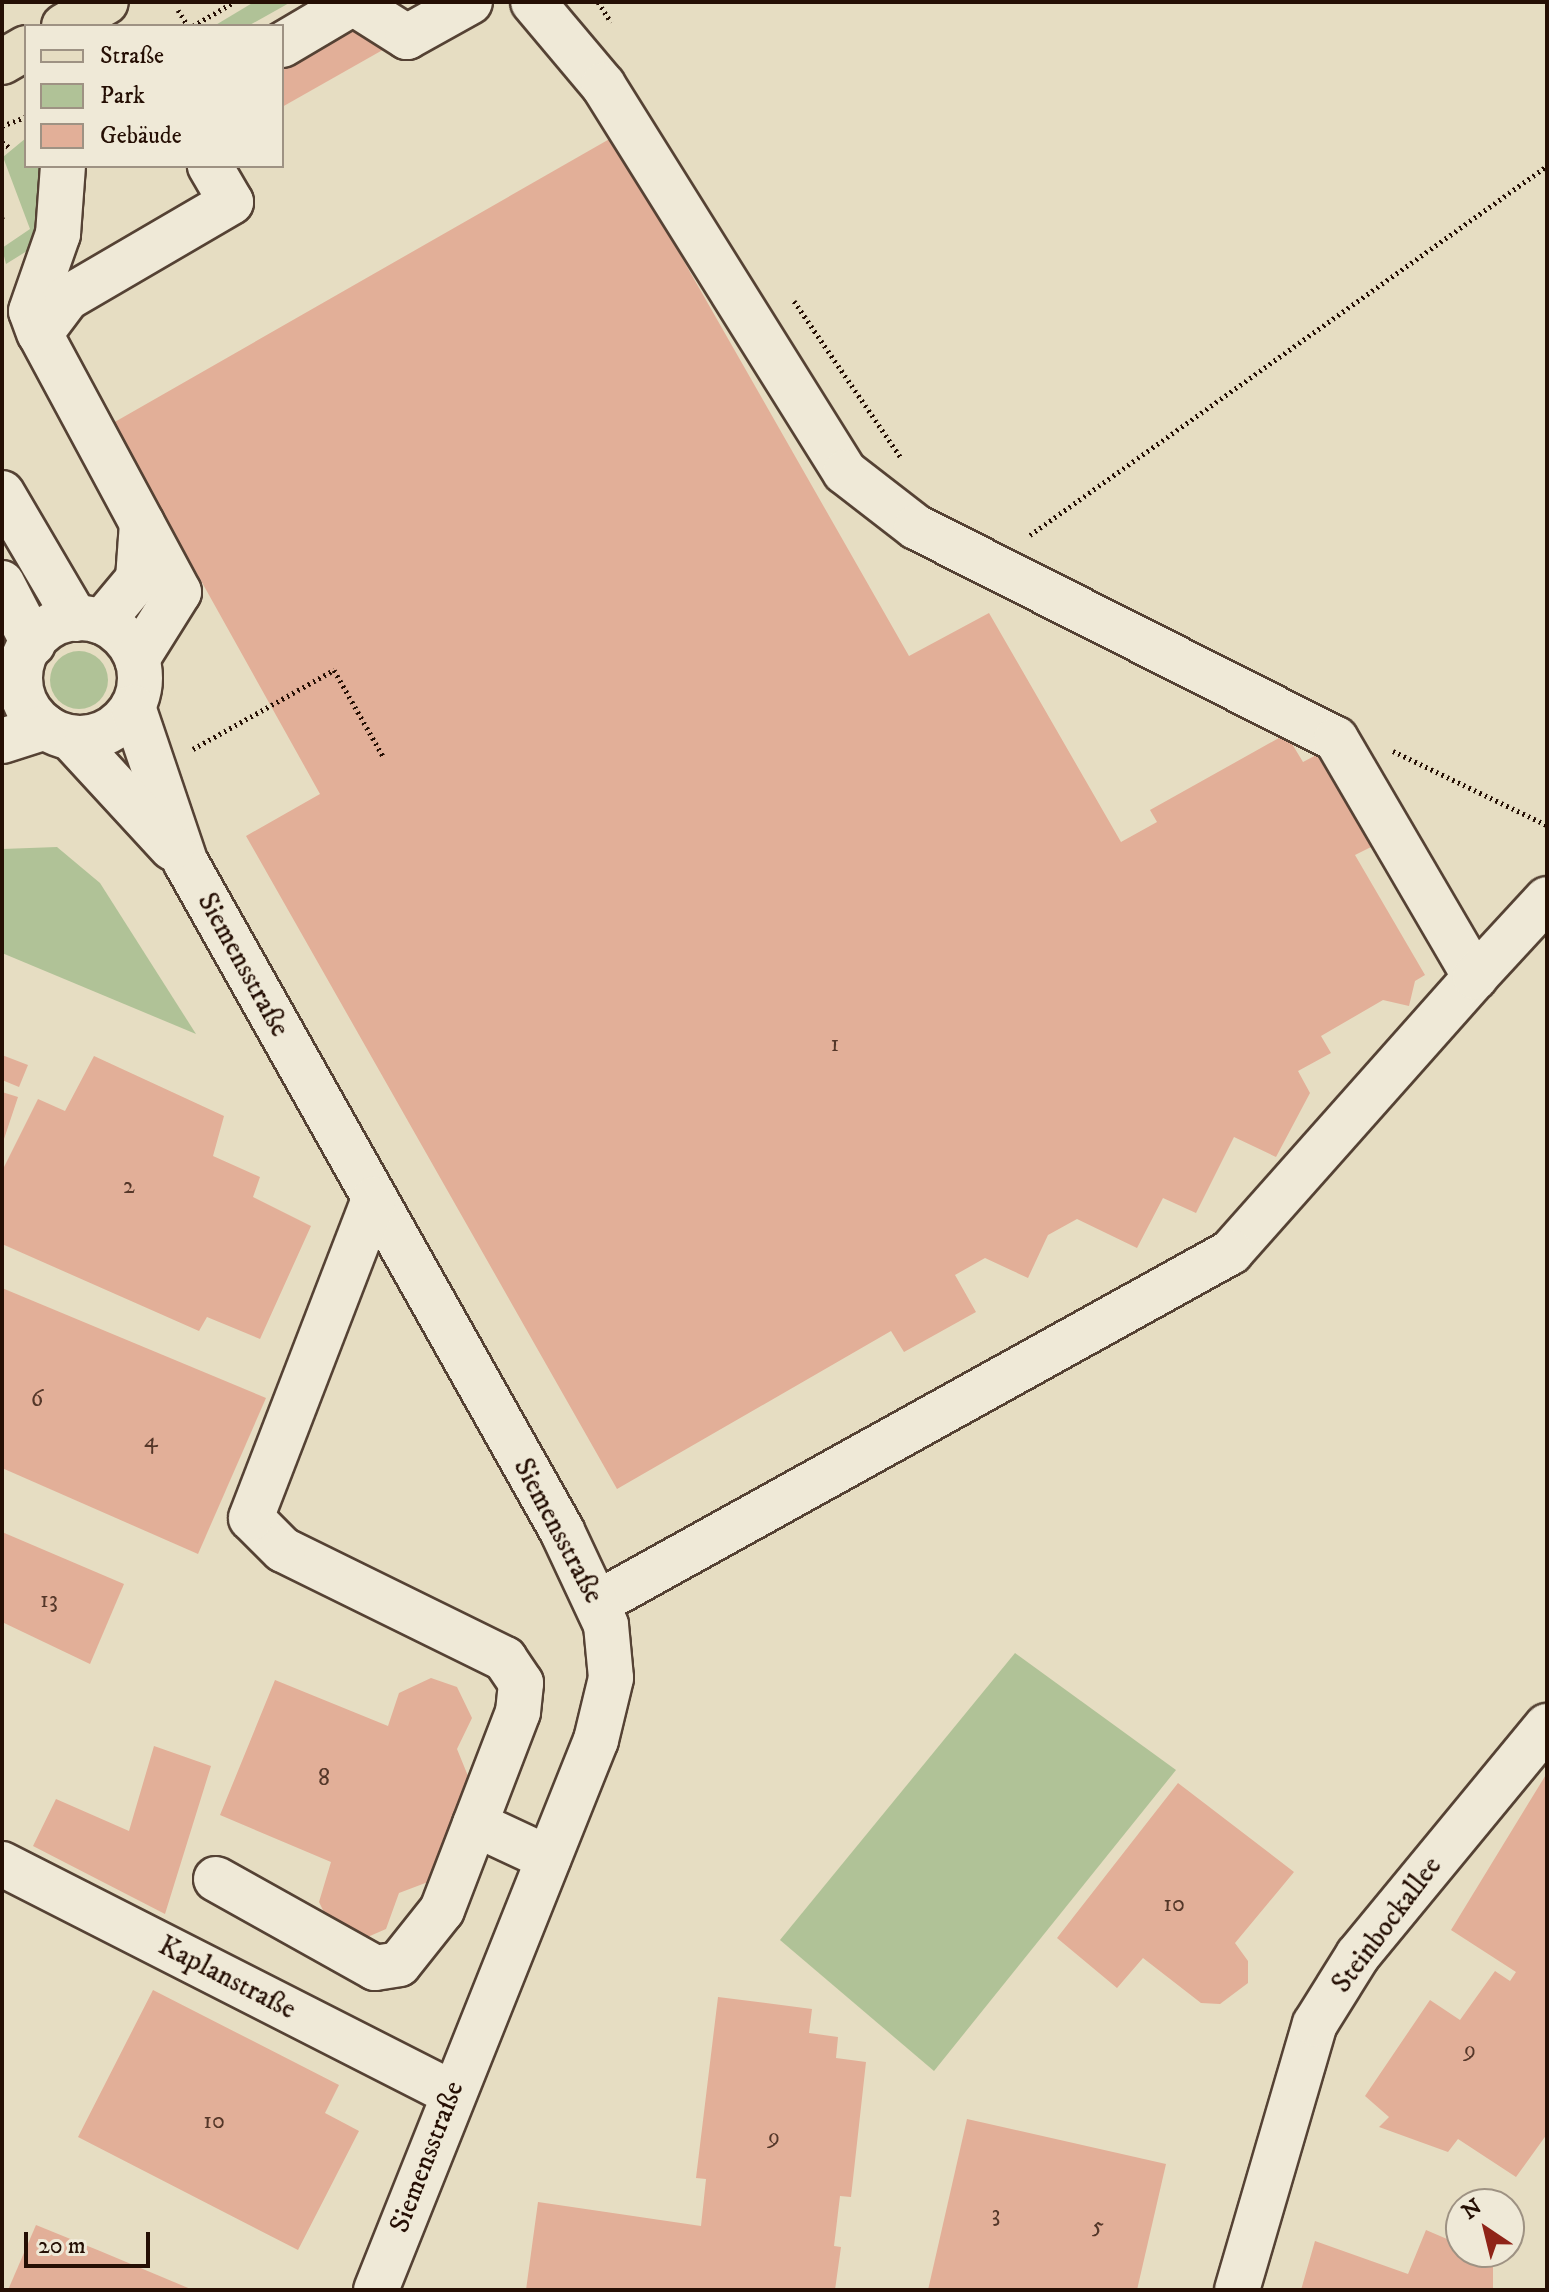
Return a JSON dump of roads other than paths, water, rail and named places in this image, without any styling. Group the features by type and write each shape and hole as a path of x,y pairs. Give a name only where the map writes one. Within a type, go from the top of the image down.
{"main road":[{"path":"68,24 106,2"},
{"path":"2,62 24,49"}],"street":[{"path":"284,44 353,3 407,37 470,2"},
{"path":"533,2 603,85 845,472 916,527 1336,739 1475,977"},
{"path":"2,741 58,732 109,731 133,707 137,659 179,592 40,334 31,311 58,234 63,168"},
{"path":"40,334 67,298 220,184"},
{"path":"2,493 89,621 137,659"},
{"path":"19,667 50,627 89,621 138,579 142,523"},
{"path":"2,583 26,704 58,732"},
{"name":"Siemensstraße","path":"133,707 185,861 599,1602 611,1678 596,1740 452,2093 376,2290"},
{"name":"Siemensstraße","path":"58,732 185,861"},
{"path":"599,1602 1231,1252 1547,899"},
{"path":"216,1879 375,1968 399,1964 442,1910 518,1712 521,1683 505,1659 283,1550 251,1518 374,1199"},
{"name":"Steinbockallee","path":"1237,2290 1315,2024 1358,1955 1547,1726"},
{"path":"475,1824 548,1858"},
{"name":"Kaplanstraße","path":"2,1864 452,2093"}]}
